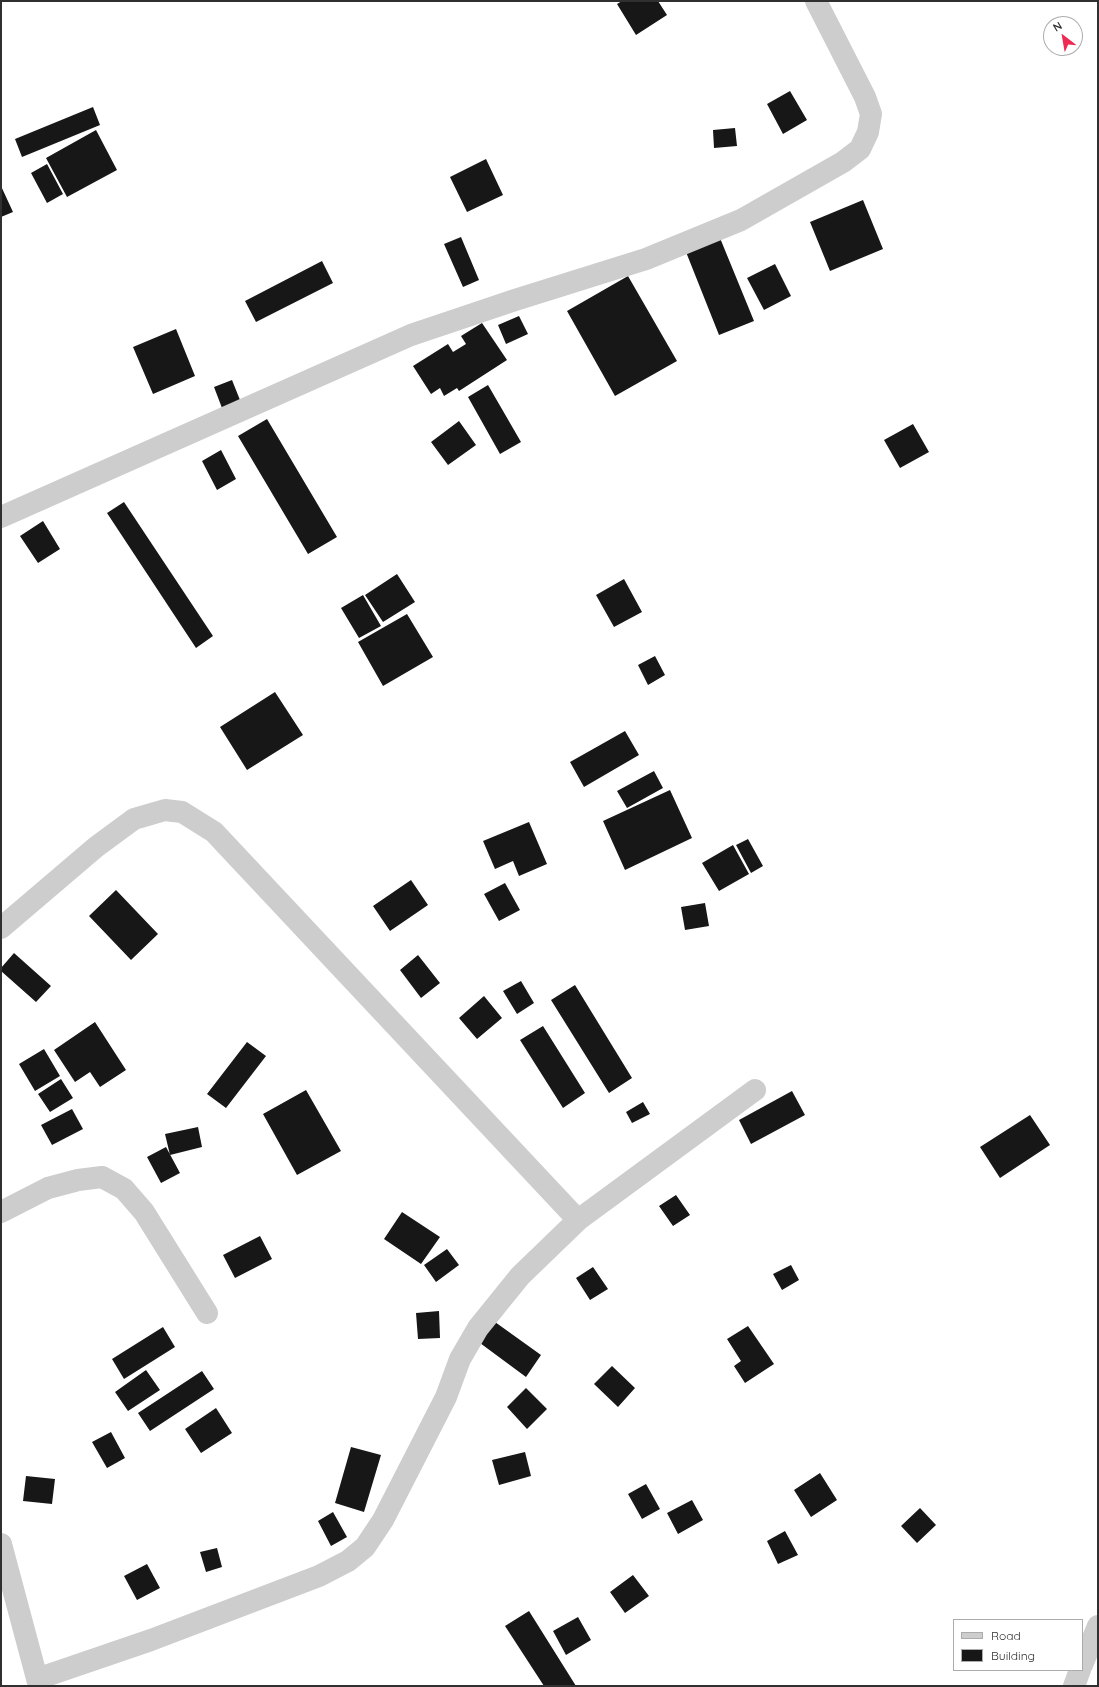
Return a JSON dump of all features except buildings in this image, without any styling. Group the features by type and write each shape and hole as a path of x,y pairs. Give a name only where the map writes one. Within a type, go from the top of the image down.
{"street":[{"path":"1,517 411,335 515,300 646,259 741,220 843,162 860,149 868,132 871,114 865,97 816,1"},
{"path":"1,928 96,847 134,819 164,810 182,812 214,832 578,1220"},
{"path":"1,1544 38,1682 291,1587 319,1576 348,1561 365,1547 382,1520 446,1397 460,1359 478,1328 520,1276 578,1220 755,1090"},
{"path":"1,1212 48,1188 78,1180 102,1177 124,1189 144,1212 207,1313"},
{"path":"1083,1663 1098,1626"},
{"path":"1074,1686 1080,1671"}]}
